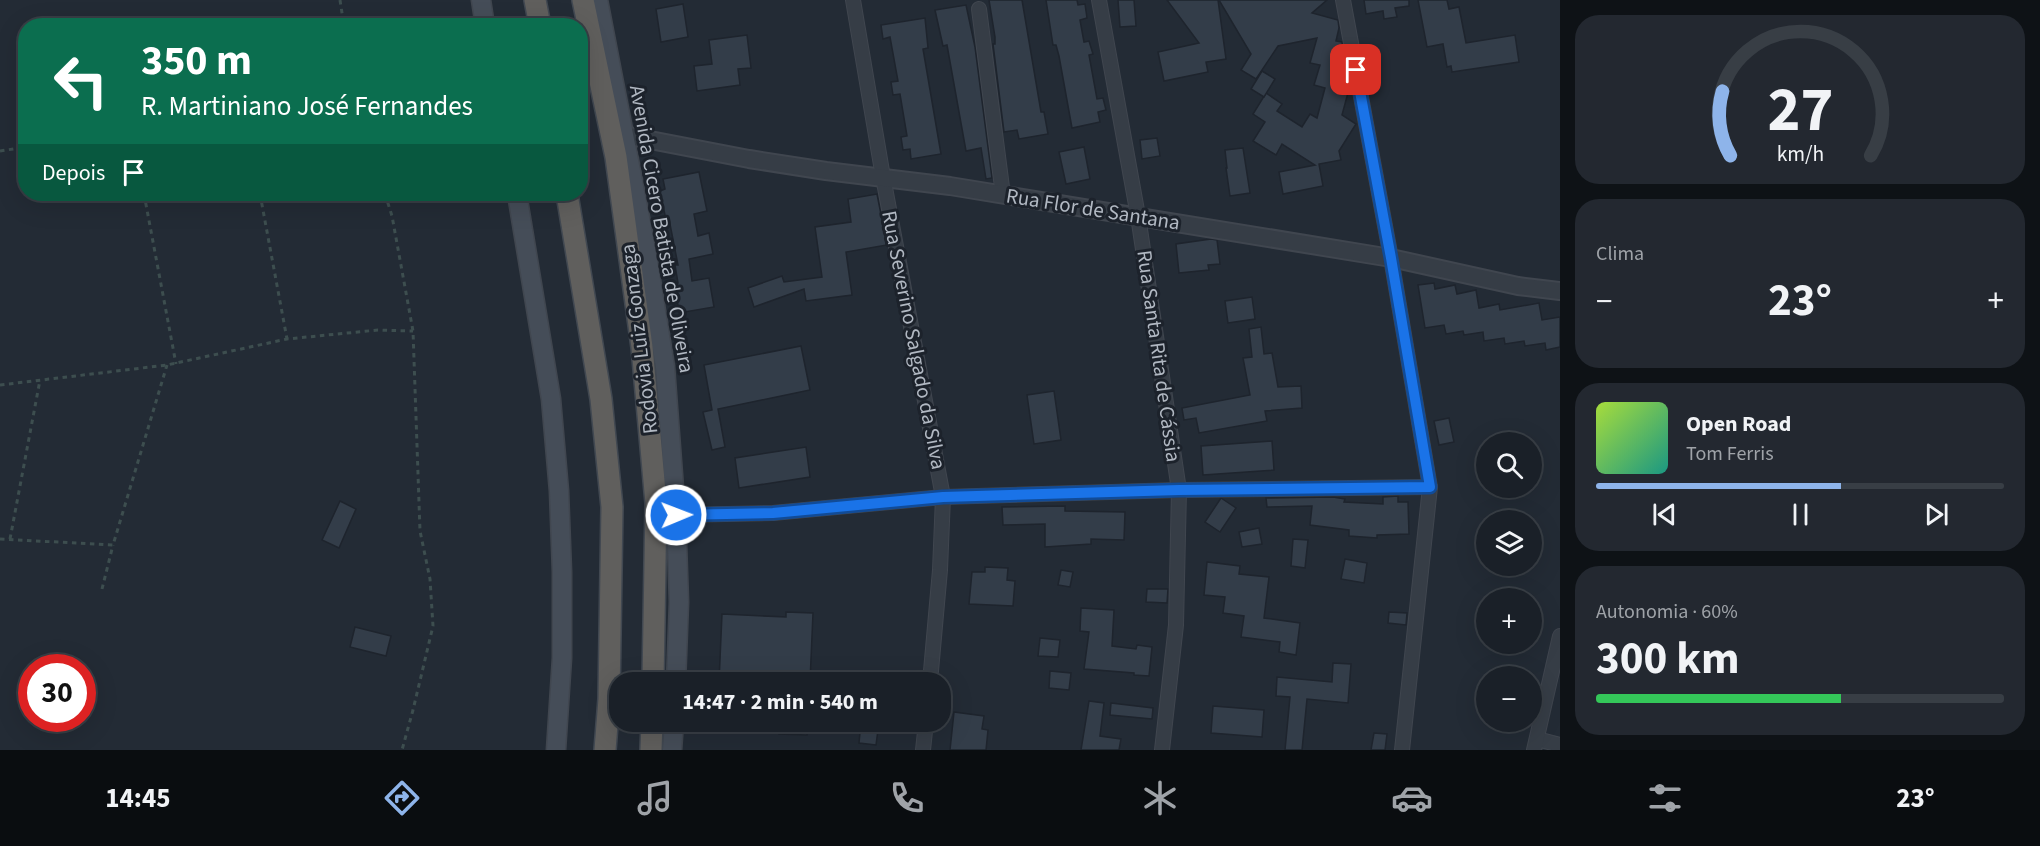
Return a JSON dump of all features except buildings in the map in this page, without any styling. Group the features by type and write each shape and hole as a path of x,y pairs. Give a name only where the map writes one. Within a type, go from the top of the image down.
{"highway":[{"path":"536,0 539,18"},
{"name":"Rodovia Luiz Gonzaga","path":"583,0 587,18"},
{"name":"Rodovia Luiz Gonzaga","path":"588,25 615,157 642,347 656,503 656,632 654,672"},
{"path":"568,201 601,399 612,507 609,699 605,750"},
{"path":"651,750 652,732"}],"main road":[{"path":"481,0 484,18"},
{"name":"Avenida Cicero Batista de Oliveira","path":"598,0 646,249 665,367 676,515 679,603 676,672"},
{"path":"518,201 551,399 559,491 562,658 556,750"},
{"path":"672,750 673,732"}],"street":[{"name":"Rua Severino Salgado da Silva","path":"853,0 883,177 943,497 940,570 931,672"},
{"name":"Rua Santa Rita de Cássia","path":"1098,0 1138,216 1179,490 1176,625 1162,750"},
{"path":"1343,0 1391,258 1430,487 1402,750"},
{"path":"979,9 1003,195"},
{"name":"Rua Flor de Santana","path":"624,135 826,171 1003,195 1391,258 1518,286 1560,291"},
{"path":"676,515 773,513 943,497 1179,490 1430,487"},
{"path":"1560,636 1535,744 1560,745"},
{"path":"923,750 925,732"}],"path":[{"path":"340,0 343,18"},
{"path":"0,151 18,148"},
{"path":"145,201 176,364"},
{"path":"261,201 287,339"},
{"path":"387,201 392,216 412,331 420,531 430,579 433,626 402,750"},
{"path":"0,385 176,364 287,339 378,330 412,331"},
{"path":"102,588 168,365"},
{"path":"10,540 40,380"},
{"path":"0,539 113,545"}],"route":[{"path":"676,515 773,513 943,497 1179,490 1430,487 1356,70"}]}
